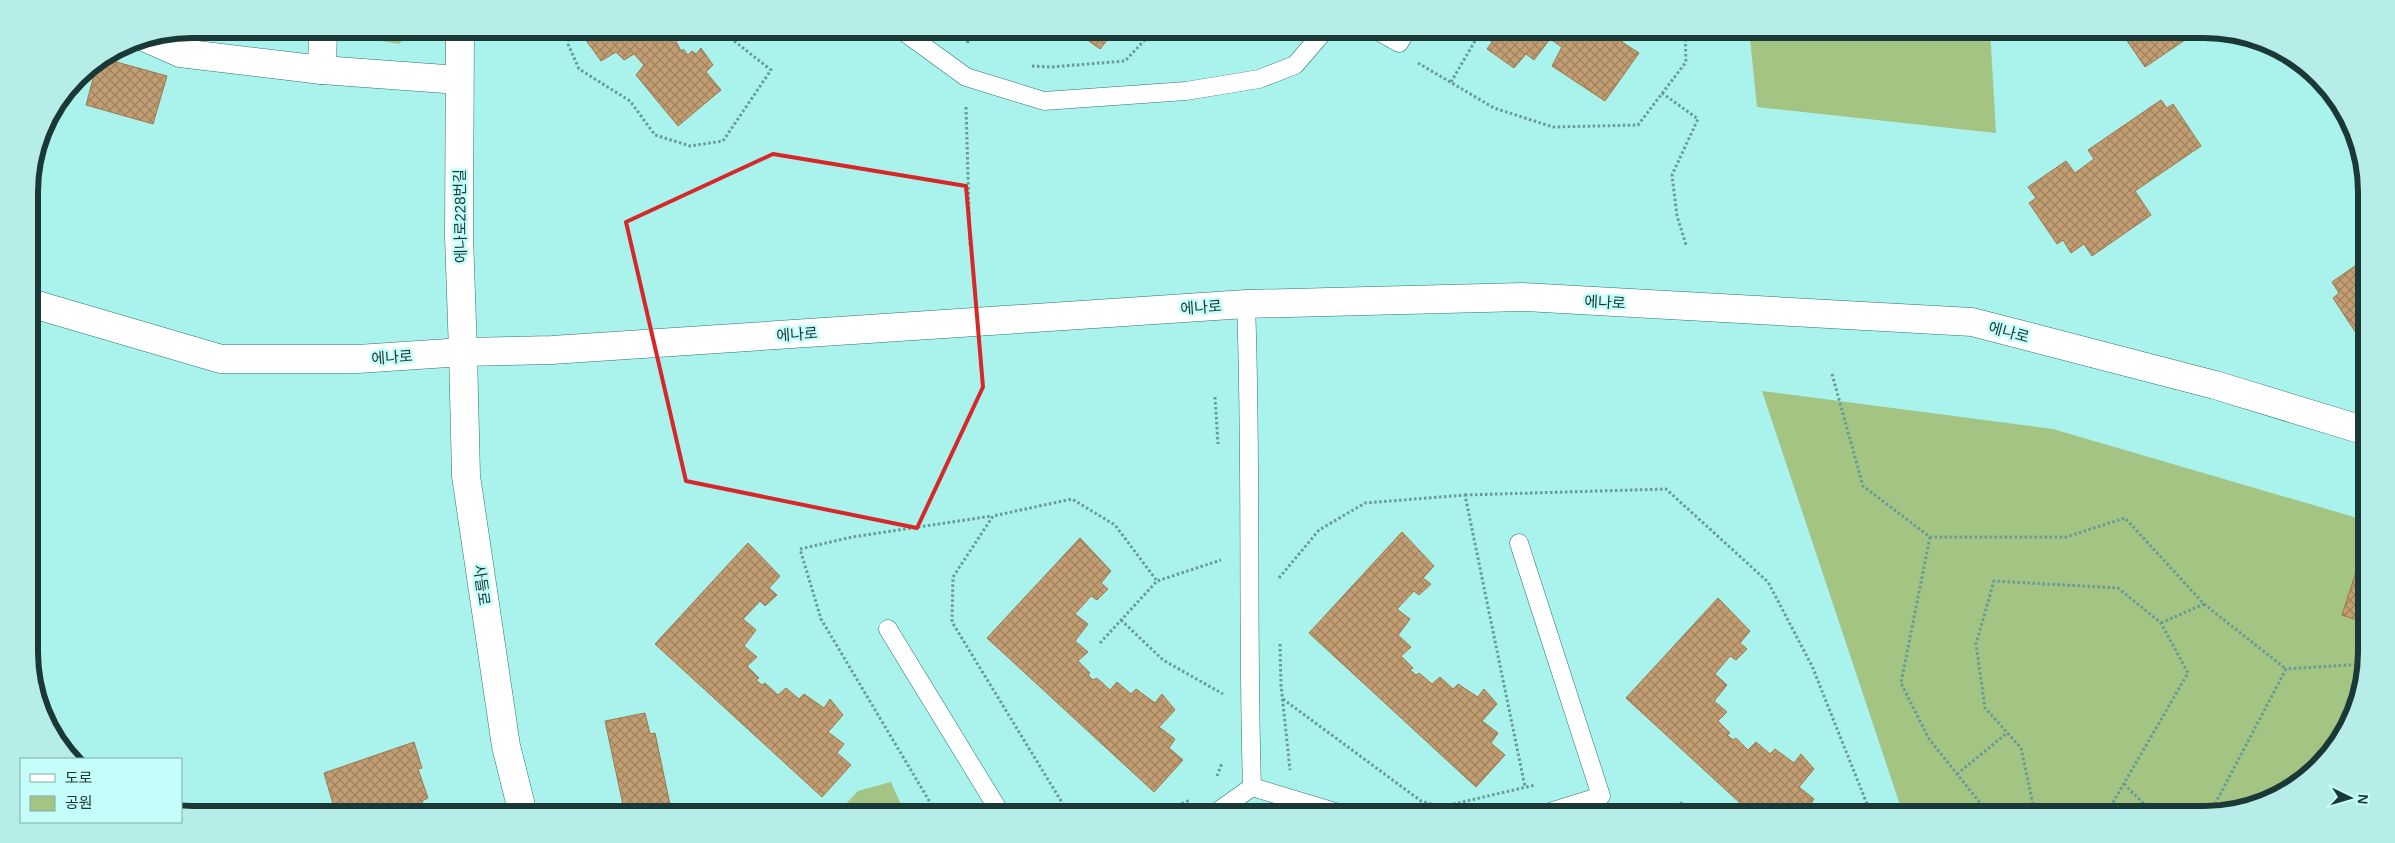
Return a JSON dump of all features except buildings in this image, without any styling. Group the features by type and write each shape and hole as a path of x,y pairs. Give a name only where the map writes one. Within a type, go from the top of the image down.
{"street":[{"path":"322,70 323,37"},
{"name":"에나로228번길","path":"460,37 458,80 459,236 463,352"},
{"path":"155,42 180,53 322,70 458,80"},
{"name":"에나로","path":"38,305 221,359 358,359 463,352 552,350 1246,304 1523,298 1972,322 2215,385 2358,429"},
{"name":"사들로","path":"463,352 466,476 506,746 521,806"}],"lane":[{"path":"911,37 966,77 1044,101 1186,90 1259,79 1295,65 1319,37"},
{"path":"1388,37 1399,43 1403,37"},
{"path":"1246,304 1249,396 1249,710 1252,788"},
{"path":"1519,543 1601,796 1571,805"},
{"path":"888,629 996,806"},
{"path":"1252,788 1312,805"},
{"path":"1226,805 1252,788"}],"path":[{"path":"569,37 568,44 579,68 630,101 654,135 690,146 723,141 771,70 729,37"},
{"path":"966,45 971,37"},
{"path":"1025,66 1051,67 1126,61 1147,37"},
{"path":"1451,82 1477,37"},
{"path":"1411,59 1494,108 1553,127 1638,124 1686,62 1685,37"},
{"path":"960,40 972,50"},
{"path":"966,77 970,246"},
{"path":"1662,93 1698,119 1672,175 1677,216 1686,245"},
{"path":"1832,374 1864,486 1930,536 2066,537 2125,518 2204,604 2286,669 2357,664"},
{"path":"1280,586 1279,576 1320,530 1365,503 1465,495 1666,489 1768,582 1812,666 1867,805"},
{"path":"1465,495 1525,787"},
{"path":"1064,806 952,622 953,577 993,516 1072,499 1115,525 1158,581"},
{"path":"1930,536 1900,683 1929,739 1982,805"},
{"path":"1100,643 1158,581 1226,559"},
{"path":"2033,805 2020,748 1985,708 1976,644 1994,581 2118,588 2162,624 2188,673 2111,805"},
{"path":"2162,624 2204,604"},
{"path":"1121,620 1163,660 1231,699"},
{"path":"1280,635 1283,699 1291,776"},
{"path":"2215,805 2286,669"},
{"path":"1283,699 1422,801 1439,805"},
{"path":"1957,774 2007,733"},
{"path":"1444,805 1544,784"},
{"path":"2124,784 2144,805"}],"highlighted area":[{"path":"773,154 966,186 983,387 917,528 686,481 626,222"}],"green space":[{"path":"251,37 282,37 279,41"},
{"path":"373,37 406,37 399,44 375,40"},
{"path":"1750,37 1990,37 1996,133 1757,107"},
{"path":"1762,391 2053,429 2358,519 2358,652 2355,682 2342,720 2332,737 2305,767 2281,785 2263,794 2234,803 2214,805 1900,805"},
{"path":"891,782 901,806 844,806 858,791"}]}
